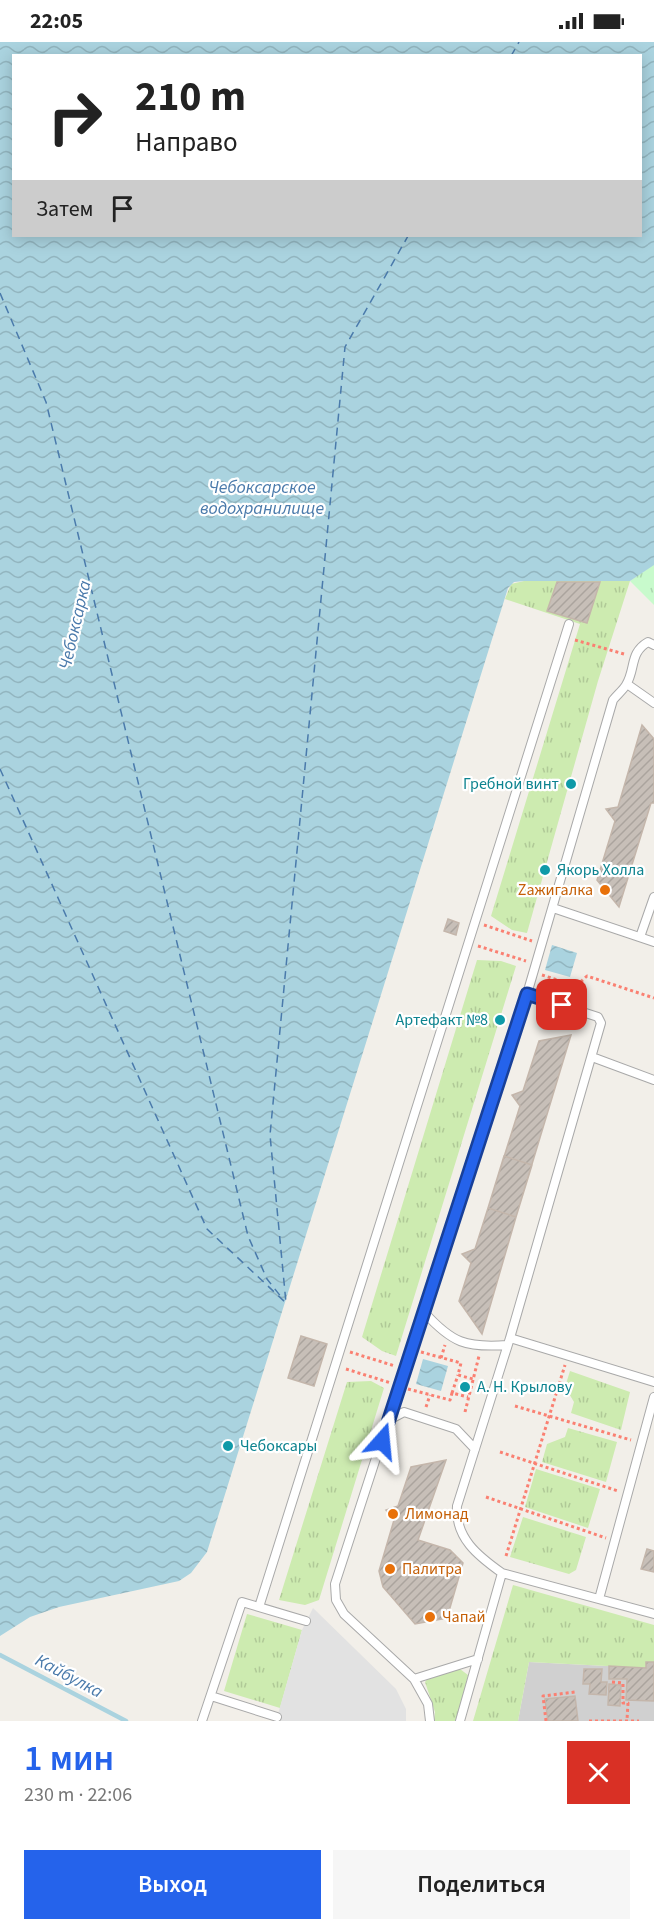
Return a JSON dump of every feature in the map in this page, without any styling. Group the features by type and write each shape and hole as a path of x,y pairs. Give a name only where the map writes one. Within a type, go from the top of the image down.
{"lane":[{"path":"259,1607 569,624"},
{"path":"430,1721 428,1704 414,1678 344,1614 336,1600 335,1584 527,994 613,700 627,684 633,657 640,647 648,642 654,645"},
{"path":"627,684 654,703"},
{"path":"639,937 654,897"},
{"path":"553,908 654,942"},
{"path":"527,994 598,1017 601,1023 457,1506 456,1523 462,1537 483,1559 502,1573 654,1614"},
{"path":"592,1057 654,1080"},
{"path":"424,1312 443,1334 478,1347 508,1341 654,1382"},
{"path":"599,1599 654,1397"},
{"path":"389,1420 404,1412 456,1429 475,1449"},
{"path":"460,1721 502,1573"},
{"path":"202,1721 242,1602 306,1622"},
{"path":"414,1678 478,1659"},
{"path":"211,1696 277,1717"}],"path":[{"path":"565,638 633,657"},
{"path":"475,922 524,939"},
{"path":"468,943 518,958"},
{"path":"533,973 576,986 587,976 654,998"},
{"path":"340,1349 396,1366"},
{"path":"400,1387 450,1400 458,1375 461,1363 412,1349"},
{"path":"465,1412 479,1356"},
{"path":"506,1556 568,1356"},
{"path":"335,1365 390,1383"},
{"path":"458,1375 473,1379"},
{"path":"452,1393 468,1397"},
{"path":"515,1406 641,1443"},
{"path":"500,1452 627,1494"},
{"path":"486,1497 615,1541"},
{"path":"612,1682 623,1683 623,1703 628,1704 627,1720"},
{"path":"546,1721 543,1696 575,1692"},
{"path":"589,1721 639,1721"}],"shaded area":[{"path":"313,1608 396,1689 406,1709 406,1721 276,1721 302,1630"},
{"path":"529,1662 646,1668 654,1662 654,1721 518,1721"}],"green space":[{"path":"654,564 654,605 630,581"},
{"path":"524,581 630,581 598,681 527,933 512,930 491,916 580,624 505,599 511,584"},
{"path":"477,960 501,961 516,966 396,1356 382,1351 362,1337"},
{"path":"570,1371 630,1392 621,1430 571,1413 574,1402 565,1387"},
{"path":"371,1381 384,1388 319,1600 305,1605 279,1600 347,1382"},
{"path":"568,1428 617,1442 606,1482 542,1462 547,1444 565,1437"},
{"path":"536,1469 600,1489 588,1528 525,1507"},
{"path":"523,1517 586,1537 576,1570 569,1574 510,1557"},
{"path":"513,1585 654,1625 654,1662 646,1668 529,1662 518,1721 473,1721"},
{"path":"247,1614 302,1630 280,1708 224,1691"},
{"path":"460,1669 468,1675 457,1721 434,1721 435,1712 425,1682 428,1678"}],"water":[{"name":"Чебоксарское водохранилище","path":"0,42 654,42 654,565 630,581 524,581 514,582 508,588 207,1552 191,1573 179,1581 59,1607 30,1617 0,1636"},
{"path":"552,945 577,953 570,977 545,970"},
{"path":"423,1359 448,1366 441,1391 416,1384"}],"building":[{"path":"557,582 600,582 587,623 547,611"},
{"path":"642,725 654,739 654,803 651,803 619,907 597,880 615,821 606,809 618,807"},
{"path":"448,919 459,923 456,935 444,931"},
{"path":"571,1035 482,1334 459,1301 471,1263 462,1254 475,1249 488,1208 520,1106 512,1095 523,1091 539,1041"},
{"path":"504,1156 532,1165 516,1217 488,1208"},
{"path":"301,1336 327,1344 314,1386 288,1378"},
{"path":"446,1460 418,1540 450,1550 463,1563 447,1618 415,1624 383,1587 379,1571 394,1520 386,1510 398,1506 411,1467"},
{"path":"647,1549 654,1551 654,1572 641,1569"},
{"path":"646,1662 654,1662 654,1701 626,1700 627,1679 609,1679 609,1666 646,1668"},
{"path":"584,1669 602,1669 601,1682 607,1682 606,1695 589,1694 590,1684 583,1684"},
{"path":"609,1684 621,1685 620,1706 608,1705"},
{"path":"575,1696 578,1721 548,1721 545,1699"}],"waterway":[{"name":"Кайбулка","path":"0,1655 126,1721"}],"ferry route":[{"path":"512,54 519,42"},
{"path":"0,769 207,1229 286,1303 270,1135 345,347 407,237"},
{"path":"0,293 46,402 248,1236 267,1279 282,1298"}],"place":[{"name":"Гребной винт","path":"571,784"},
{"name":"Якорь Холла","path":"545,870"},
{"name":"Zажигалка","path":"605,890"},
{"name":"Артефакт №8","path":"500,1020"},
{"name":"А. Н. Крылову","path":"465,1387"},
{"name":"Чебоксары","path":"228,1446"},
{"name":"Лимонад","path":"393,1514"},
{"name":"Палитра","path":"390,1569"},
{"name":"Чапай","path":"430,1617"}],"route":[{"path":"382,1441 527,994 562,1005"}],"water label":[{"name":"Чебоксарка","path":"75,625"}]}
